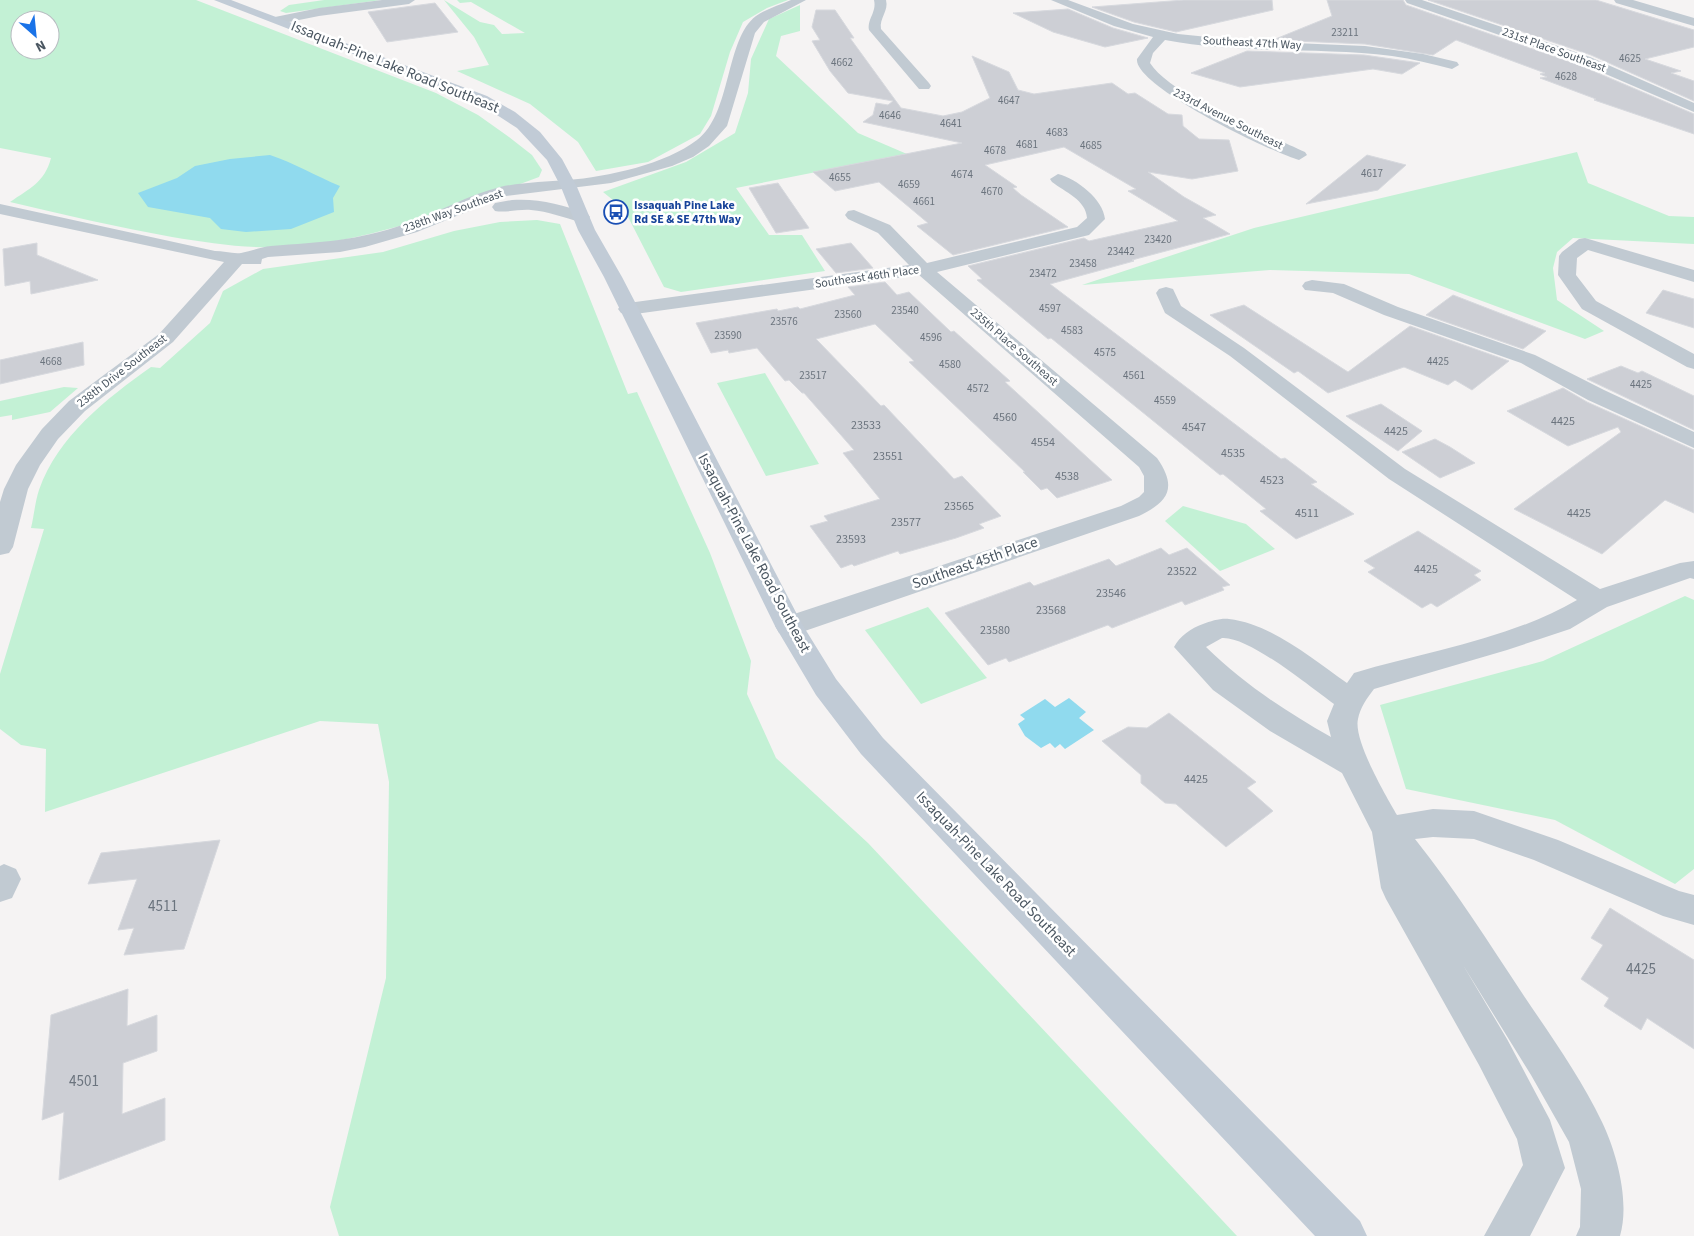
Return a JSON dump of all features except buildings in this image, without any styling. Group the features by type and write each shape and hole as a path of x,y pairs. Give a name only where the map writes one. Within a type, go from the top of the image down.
{"main road":[{"name":"Issaquah-Pine Lake Road Southeast","path":"220,0 422,75 500,108 531,131 549,150 569,185 580,217 789,626 826,687 872,746 1345,1236"}],"street":[{"path":"278,20 312,13 408,0"},
{"path":"569,185 611,178 666,163 688,154 704,143 720,126 749,33 760,19 778,8 800,0"},
{"path":"880,0 882,7 874,25 875,30 924,86"},
{"path":"1062,2 1084,0"},
{"name":"231st Place Southeast","path":"1411,0 1585,60 1694,108"},
{"path":"1620,0 1694,22"},
{"name":"Southeast 47th Way","path":"1062,2 1123,24 1162,35 1243,45 1380,50 1405,53 1452,65"},
{"name":"233rd Avenue Southeast","path":"1162,35 1143,59 1143,65 1149,74 1190,102 1299,155"},
{"name":"Southeast 46th Place","path":"628,310 923,269 1073,234 1091,225 1096,216 1092,205 1058,180"},
{"name":"238th Way Southeast","path":"0,209 188,251 266,261 343,256 367,252 417,236 508,201 544,195 569,185"},
{"name":"238th Way Southeast","path":"236,258 268,252 340,247 365,242 411,228 502,192 538,186 569,185"},
{"name":"238th Way Southeast","path":"471,215 525,204 542,205 580,217"},
{"name":"235th Place Southeast","path":"854,215 884,229 923,269 1149,463 1156,476 1156,493"},
{"path":"1694,276 1585,243 1568,256 1567,275 1589,305 1694,363"},
{"name":"238th Drive Southeast","path":"0,547 16,489 28,465 50,434 77,406 166,338 236,258"},
{"path":"1312,286 1337,288 1391,311 1528,359 1596,395 1694,441"},
{"path":"1166,292 1172,309 1236,352 1397,474 1597,600"},
{"name":"Southeast 45th Place","path":"789,626 1130,511 1148,502 1156,493"},
{"path":"1598,1236 1601,1227 1602,1189 1587,1135 1545,1062 1432,886 1388,830 1353,764 1342,721 1350,700 1364,681 1497,643 1560,622 1597,600 1689,569 1694,570"},
{"path":"1350,700 1254,636 1229,628 1204,633 1188,647 1223,682 1274,718 1353,764"},
{"path":"1388,830 1433,823 1474,825 1546,850 1675,905 1694,910"},
{"path":"1388,830 1398,888 1494,1052 1536,1134 1544,1168 1506,1236"}],"green space":[{"path":"0,0 196,0 436,93 478,115 509,137 532,155 542,170 539,177 446,211 383,231 318,244 257,247 172,237 10,202 30,189 40,179 45,173 51,158 0,148"},
{"path":"324,0 381,0 286,13 280,11 289,5"},
{"path":"444,0 480,22 494,25 502,34 525,33 471,2 460,3 457,0 788,0 767,8 743,22 730,52 711,116 700,134 648,162 596,171 578,142 530,104 457,71 489,65 474,37"},
{"path":"800,5 800,31 781,36 776,56 858,133 907,154 736,188 769,235 802,235 825,271 681,292 664,287 624,209 603,192 686,162 735,133 748,93 751,59 769,19"},
{"path":"1577,152 1588,183 1669,216 1694,217 1694,244 1573,238 1557,252 1553,268 1557,300 1604,331 1585,339 1409,274 1270,270 1082,285 1254,228"},
{"path":"537,220 560,224 628,394 637,392 710,553 751,661 747,694 776,758 868,843 1237,1236 339,1236 330,1207 386,978 389,782 378,724 320,721 45,812 46,749 21,745 0,729 0,674 44,529 31,528 39,490 58,452 71,436 85,420 117,392 151,367 160,368 210,323 223,291 263,269 383,252 454,231 500,222"},
{"path":"765,373 819,464 766,476 717,383"},
{"path":"64,387 78,388 50,412 12,420 12,415 0,417 0,401"},
{"path":"1183,506 1246,524 1275,549 1220,571 1165,521"},
{"path":"1685,596 1694,600 1694,869 1675,884 1555,820 1406,789 1380,705 1543,661"},
{"path":"928,607 987,678 921,704 865,630"}],"water":[{"path":"270,155 340,186 333,198 334,212 291,229 246,232 221,229 210,218 148,207 138,193 177,178 195,166 230,159"},
{"path":"1069,698 1086,712 1079,718 1094,730 1065,749 1060,744 1055,748 1050,743 1041,748 1025,736 1018,724 1025,719 1020,715 1045,699 1055,707"}],"place":[{"name":"Issaquah Pine Lake Rd SE & SE 47th Way","path":"616,212"}]}
